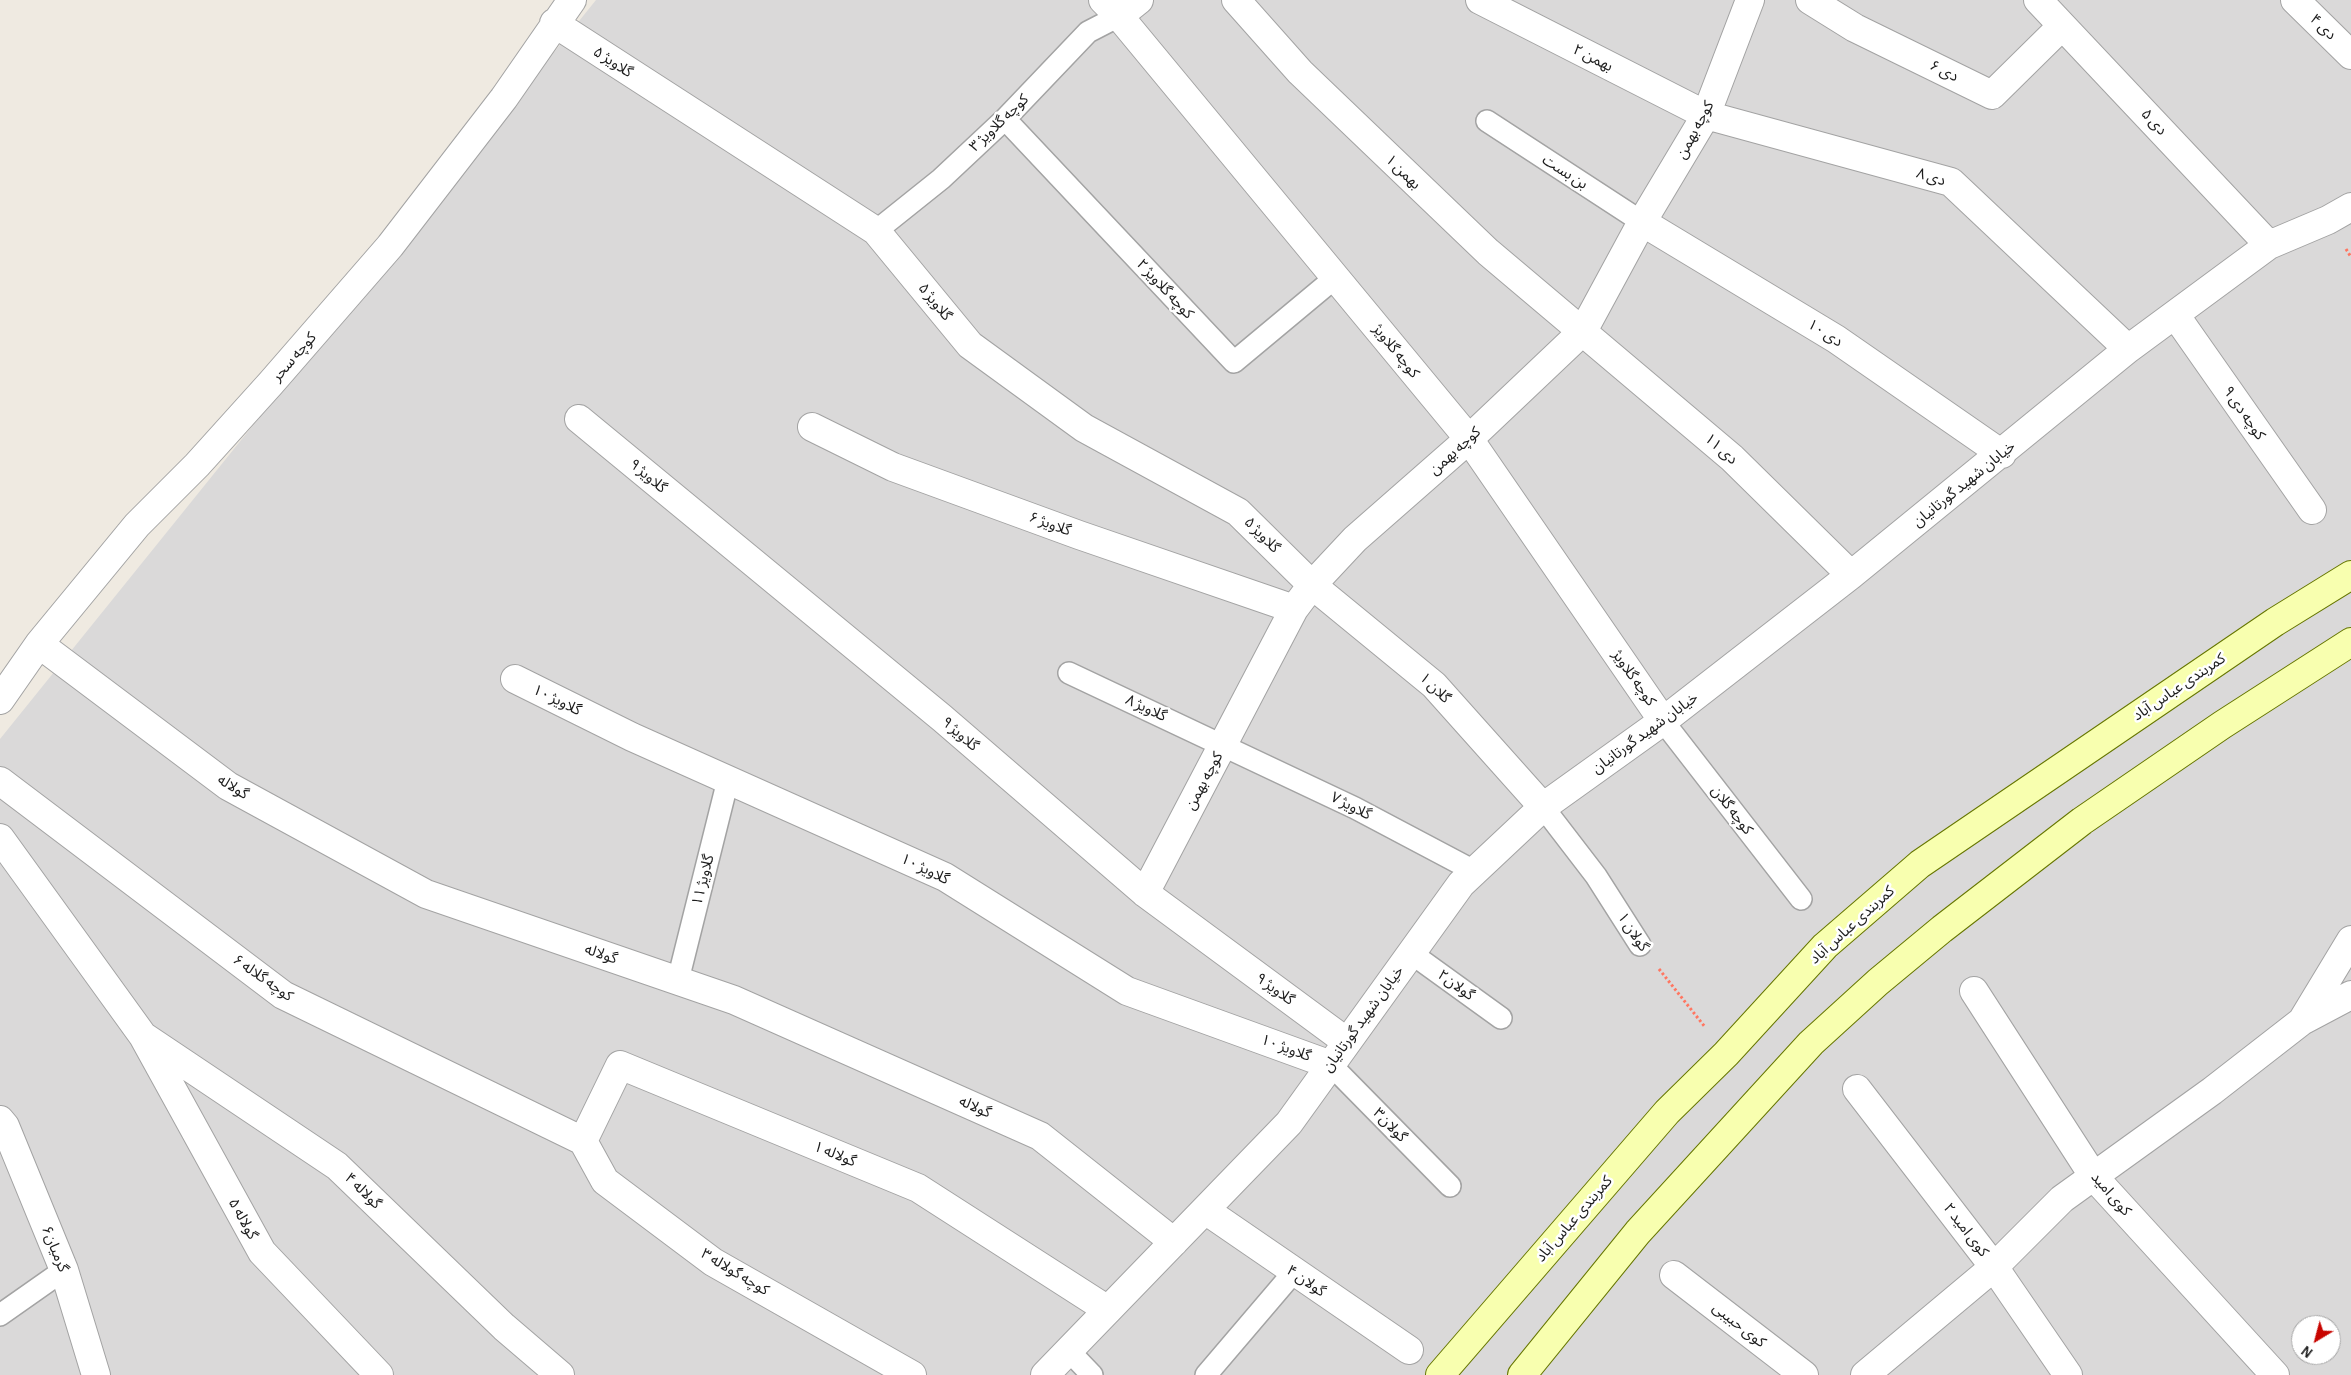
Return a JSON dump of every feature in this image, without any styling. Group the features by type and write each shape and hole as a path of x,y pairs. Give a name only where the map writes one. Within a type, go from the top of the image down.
{"main road":[{"name":"کمربندی عباس آباد","path":"1440,1375 1667,1112 1726,1054 1825,946 1920,864 2275,622 2351,575"},
{"path":"1522,1375 1638,1232 1811,1042 1878,982 1942,929 2082,821 2222,725 2351,642"}],"street":[{"name":"کوچه سحر","path":"0,700 39,644 137,525 197,465 272,383 390,246 504,98 554,23 572,0"},
{"name":"بهمن ۱","path":"1236,0 1300,72 1488,252 1583,331"},
{"name":"بهمن ۲","path":"1480,0 1706,116"},
{"name":"کوچه بهمن","path":"1145,893 1294,609 1312,585 1355,538 1469,439 1583,331 1642,222 1706,116 1750,0"},
{"name":"دی ۶","path":"1810,0 1855,28 1992,94 2062,26"},
{"name":"دی ۵","path":"2038,0 2269,246"},
{"name":"دی ۴","path":"2295,0 2351,55"},
{"name":"کوچه گلاویژ","path":"1120,5 1336,277 1469,439 1663,721"},
{"name":"گلاویژ ۵","path":"554,23 876,230 970,345 1084,428 1238,512 1312,585"},
{"name":"دی ۸","path":"1706,116 1951,182 2128,349"},
{"name":"خیابان شهید گورتانیان","path":"1045,1375 1070,1352 1108,1310 1289,1123 1461,884 1476,872 1543,807 1663,721 1851,575 2002,454 2128,349 2176,316 2269,246 2328,220 2351,207"},
{"name":"دی ۱۰","path":"1642,222 1836,339 2002,454"},
{"name":"کوچه دی ۹","path":"2176,316 2312,510"},
{"name":"دی ۱۱","path":"1583,331 1732,458 1851,575"},
{"name":"گلاویژ ۹","path":"579,419 942,718 1145,893 1347,1042"},
{"name":"گلاویژ ۶","path":"812,427 893,466 1079,535 1294,609"},
{"name":"گلان ۱","path":"1312,585 1434,684 1543,807"},
{"name":"گولاله","path":"39,644 228,786 426,894 734,1000 1040,1136 1174,1242"},
{"name":"گلاویژ ۱۰","path":"514,679 632,737 945,877 1127,991 1331,1065"},
{"name":"کوچه گلاله ۶","path":"0,781 283,995 583,1140"},
{"path":"0,838 143,1036"},
{"path":"2302,1021 2351,940"},
{"name":"کوی امید","path":"1974,991 2094,1177 2275,1375"},
{"path":"1865,1375 1994,1267 2062,1199 2212,1091 2302,1021 2351,996"},
{"name":"گولاله ۵","path":"143,1036 262,1252 379,1375"},
{"name":"گولاله ۴","path":"143,1036 338,1166 504,1327 560,1375"},
{"name":"گولاله ۱","path":"583,1140 620,1065 918,1188 1108,1310"},
{"name":"کوی امید ۲","path":"1857,1089 1994,1267 2068,1375"},
{"name":"گرمیان۶","path":"2,1123 64,1270 96,1375"},
{"name":"کوچه گولاله ۳","path":"583,1140 605,1181 713,1262 912,1375"},
{"name":"گولان ۴","path":"1205,1210 1293,1273 1409,1350"},
{"name":"کوی حبیبی","path":"1674,1275 1804,1375"}],"lane":[{"name":"کوچه گلاویژ ۳","path":"876,230 941,178 1005,119 1088,32 1120,5"},
{"name":"کوچه گلاویژ ۲","path":"1005,119 1234,362 1336,277"},
{"name":"بن بست","path":"1487,121 1642,222"},
{"name":"گلاویژ ۸","path":"1069,673 1223,744"},
{"name":"کوچه گلان","path":"1663,721 1801,900"},
{"name":"گلاویژ ۷","path":"1223,744 1355,808 1476,872"},
{"name":"گلاویژ ۱۱","path":"678,980 728,780"},
{"name":"گولان ۱","path":"1543,807 1596,876 1640,945"},
{"name":"گولان۲","path":"1412,953 1501,1018"},
{"name":"گولان۳","path":"1331,1065 1450,1186"},
{"path":"0,1315 64,1270"},
{"path":"1206,1375 1293,1273"},
{"path":"1070,1352 1092,1375"}],"path":[{"name":"گولان ۱","path":"1640,945 1726,1054"}],"shaded area":[{"path":"596,0 2351,0 2351,1375 0,1375 0,739"}]}
